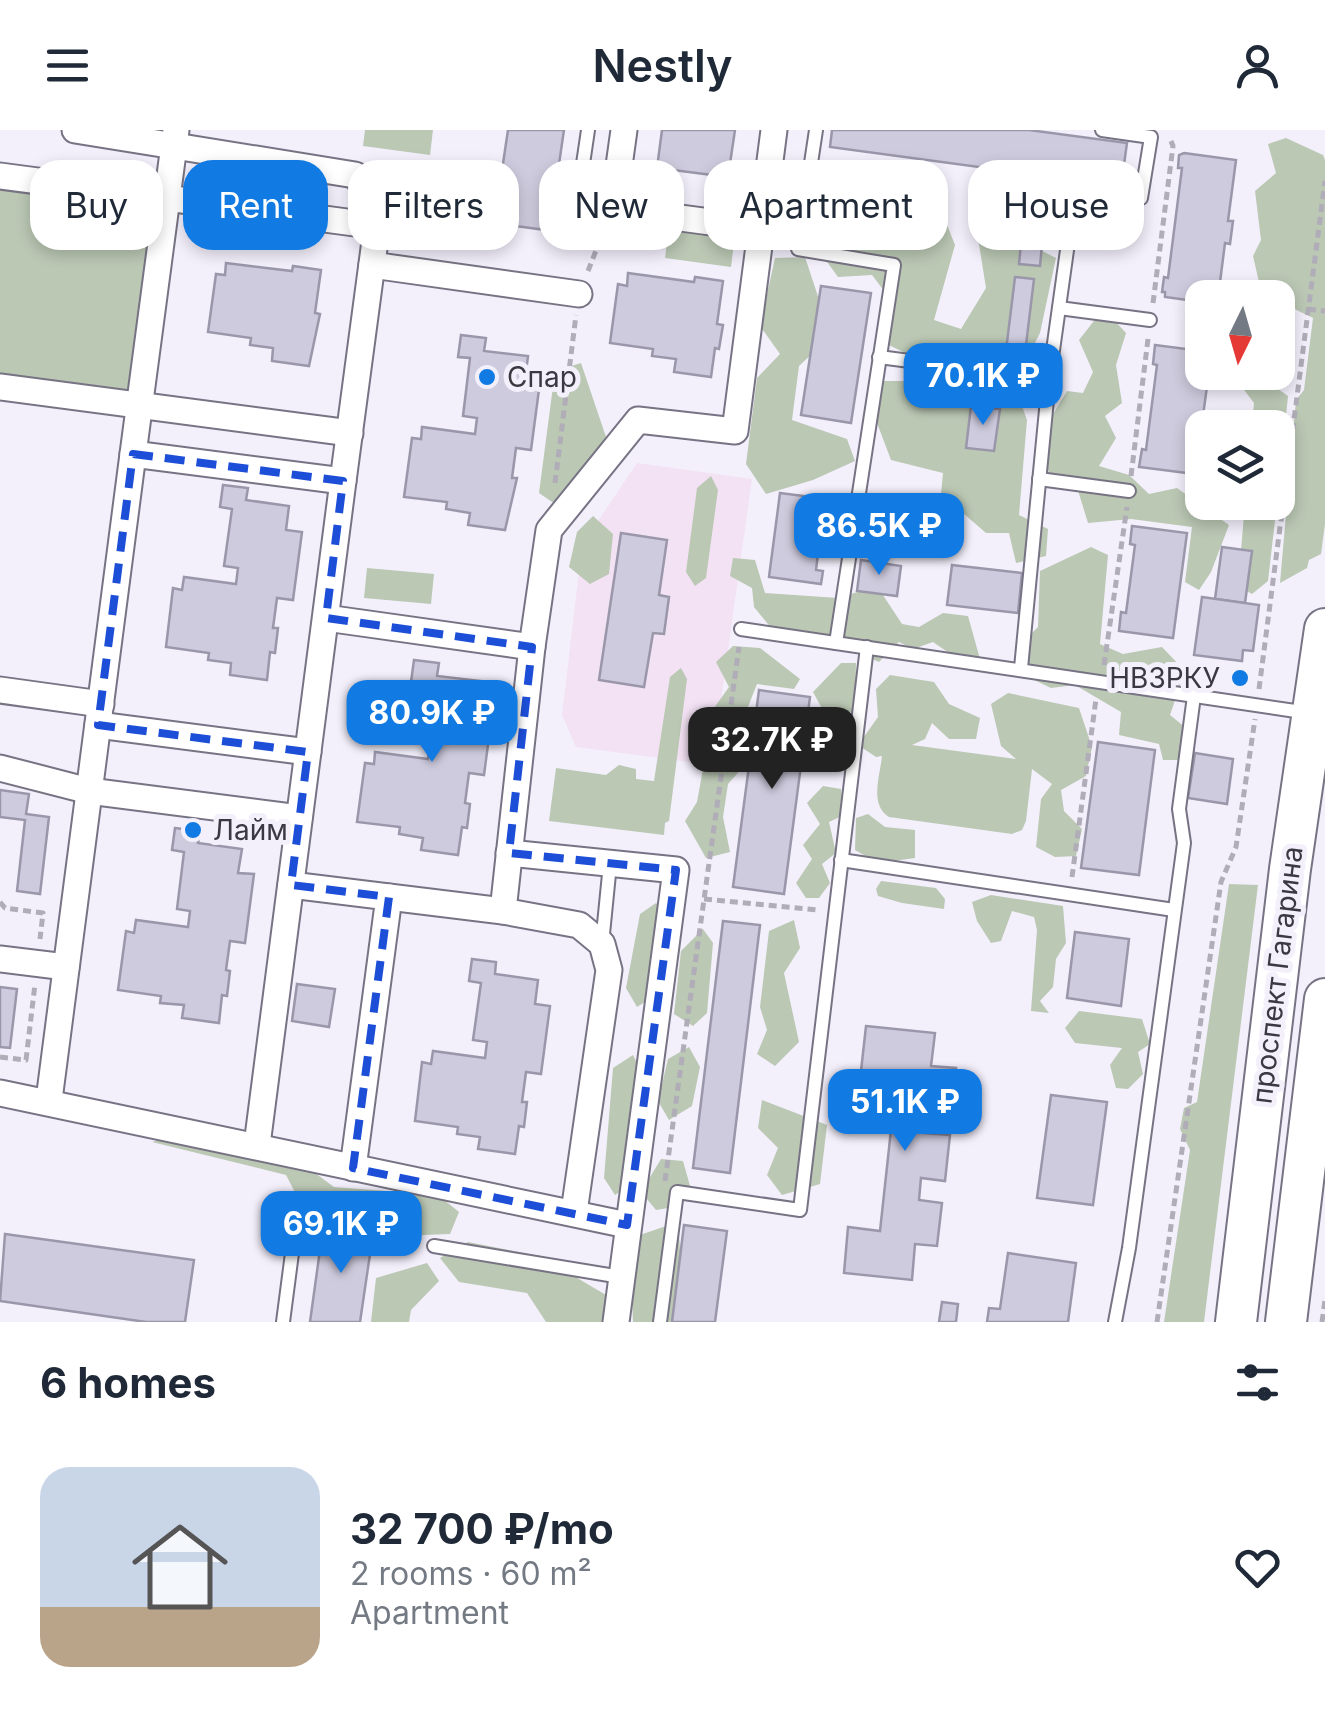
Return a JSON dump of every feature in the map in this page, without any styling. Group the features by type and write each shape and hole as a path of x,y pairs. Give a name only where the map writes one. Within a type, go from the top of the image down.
{"main road":[{"name":"проспект Гагарина","path":"1236,1322 1311,713 1325,628"},
{"name":"проспект Гагарина","path":"1286,1322 1315,1166 1325,999"}],"street":[{"path":"76,130 175,138 348,175"},
{"path":"620,160 624,130"},
{"path":"771,160 774,130"},
{"path":"49,1100 175,138"},
{"path":"0,176 348,222"},
{"path":"256,1145 374,250"},
{"path":"503,911 549,530 638,420 735,430 760,250"},
{"path":"372,266 579,294"},
{"path":"0,387 350,433"},
{"path":"133,454 343,481"},
{"path":"326,618 532,647"},
{"path":"0,690 99,714 308,752"},
{"path":"0,768 89,791 299,818"},
{"path":"509,853 676,870 616,1322"},
{"path":"291,885 503,911 580,925 602,944 609,970 574,1212"},
{"path":"353,1168 388,897"},
{"path":"0,959 66,967"},
{"path":"0,1093 49,1100 627,1225"}],"lane":[{"path":"584,160 588,130"},
{"path":"816,130 798,249 894,265 836,643"},
{"path":"1021,668 1049,379 1074,200 1142,198 1151,136 1102,130"},
{"path":"1059,308 1150,320"},
{"path":"880,357 1049,379"},
{"path":"1039,479 1129,491"},
{"path":"741,629 1311,713"},
{"path":"660,1322 677,1192 800,1210 867,648"},
{"path":"1116,1322 1130,1248 1184,843 1179,809 1194,696"},
{"path":"841,860 1174,910"},
{"path":"602,944 610,864"},
{"path":"283,1322 297,1215"},
{"path":"434,1246 621,1277"}],"path":[{"path":"1070,895 1098,682 1105,662 1129,491 1172,146"},
{"path":"1157,1322 1220,882 1236,847 1325,181"},
{"path":"549,530 579,294 597,250"},
{"path":"1308,309 1325,311"},
{"path":"664,1192 741,629"},
{"path":"673,895 836,911"},
{"path":"0,902 5,908 44,912 26,1060 0,1057"},
{"path":"1322,1322 1325,1300"}],"highlighted area":[{"path":"133,454 343,481 326,618 532,647 509,853 676,870 627,1225 353,1168 389,897 291,885 308,752 98,725"}],"shaded area":[{"path":"637,463 752,479 712,765 576,747 562,715 582,545"}],"green space":[{"path":"365,130 433,130 430,155 363,146"},
{"path":"1286,138 1323,155 1325,160 1325,524 1321,554 1309,560 1307,568 1280,583 1286,520 1295,520 1296,400 1304,390 1313,318 1295,309 1295,280 1259,280 1253,256 1261,240 1255,191 1276,173 1268,144"},
{"path":"0,185 30,189 30,250 148,250 130,391 0,374"},
{"path":"948,227 955,245 934,320 961,329 986,288 980,250 1040,250 1056,258 1040,333 1014,384 1027,420 1019,515 1048,529 1046,556 1016,563 1009,533 986,533 941,494 943,473 891,460 874,415 881,381 908,381 911,356 889,345 894,304 872,275 838,277 825,259 828,250 948,250"},
{"path":"684,229 704,231 704,250 733,250 731,267 665,258 666,250 684,250"},
{"path":"805,257 831,336 799,366 792,420 847,439 855,461 813,480 766,494 746,464 757,378 780,354 760,326 775,258"},
{"path":"1097,317 1113,319 1126,333 1116,365 1122,403 1105,416 1116,438 1099,466 1129,475 1149,494 1177,488 1185,494 1185,520 1222,520 1229,525 1211,572 1199,590 1185,582 1192,527 1131,519 1088,523 1076,484 1051,479 1038,439 1067,391 1083,393 1093,372 1079,340"},
{"path":"581,363 606,437 558,506 539,493 555,371"},
{"path":"1244,390 1279,390 1288,396 1287,410 1253,410 1254,403"},
{"path":"711,476 718,490 706,578 695,586 686,572 697,488"},
{"path":"593,516 613,534 609,574 590,584 569,567 577,532"},
{"path":"1244,520 1275,520 1268,581 1252,594 1238,586"},
{"path":"1091,547 1108,555 1100,644 1123,654 1162,647 1185,671 1170,715 1186,728 1180,760 1163,760 1159,744 1119,735 1121,712 1075,685 1051,688 1030,678 1015,650 1038,627 1040,571"},
{"path":"733,558 755,560 765,593 838,598 877,586 902,624 919,627 943,613 968,616 980,659 968,666 933,642 913,649 899,642 879,662 808,632 781,640 754,607 752,588 730,576"},
{"path":"367,568 434,574 431,604 364,598"},
{"path":"733,646 760,648 800,679 794,689 757,684 742,722 747,736 744,766 728,784 723,817 730,852 706,858 685,821 697,802 714,708 729,687 716,662"},
{"path":"841,663 856,663 855,710 839,717 825,714 813,692"},
{"path":"681,668 687,679 664,835 549,821 556,768 606,775 619,765 636,769 636,779 654,781 670,677"},
{"path":"890,675 934,682 949,704 980,718 976,739 949,739 932,723 925,739 912,745 1016,759 1001,746 991,704 1008,693 1079,708 1092,747 1086,776 1061,790 1064,811 1082,829 1076,856 1055,857 1036,847 1041,799 1052,784 1032,769 1026,821 1022,830 1012,834 889,817 883,812 877,798 882,756 876,757 858,745 878,717 876,689"},
{"path":"823,786 841,789 844,815 829,822 836,853 822,864 830,883 819,898 806,898 796,883 812,859 803,845 820,824 807,803"},
{"path":"868,814 885,827 915,830 915,858 878,863 855,850 856,818"},
{"path":"881,881 936,888 945,899 944,909 878,896 876,889"},
{"path":"1229,884 1258,885 1204,1322 1164,1322 1190,1150 1180,1129 1184,1108 1197,1102"},
{"path":"991,895 1063,906 1066,943 1056,959 1053,987 1040,1001 1049,1013 1031,1011 1037,930 1034,917 1012,911 1001,941 991,943 977,921 972,902"},
{"path":"656,903 673,921 665,989 637,1007 626,988 640,914"},
{"path":"794,920 800,948 784,973 799,1042 775,1066 757,1054 767,1030 760,1007 769,931"},
{"path":"703,929 713,943 707,1013 693,1026 674,1014 681,951"},
{"path":"1079,1011 1142,1019 1150,1044 1138,1052 1143,1074 1128,1089 1116,1088 1110,1065 1122,1048 1075,1043 1065,1028"},
{"path":"689,1047 700,1067 692,1106 669,1120 658,1101 668,1059"},
{"path":"633,1055 652,1094 637,1180 615,1195 604,1178 613,1068"},
{"path":"762,1100 827,1125 820,1184 782,1195 767,1175 778,1148 758,1128"},
{"path":"176,1135 194,1147 307,1167 334,1187 438,1195 459,1212 450,1234 399,1236 360,1215 313,1227 286,1175 152,1142"},
{"path":"661,1159 683,1161 690,1186 680,1206 656,1210 641,1192"},
{"path":"669,1225 679,1234 683,1299 671,1322 633,1322 631,1277 637,1236"},
{"path":"468,1242 540,1256 606,1295 609,1322 546,1322 527,1293 459,1282 440,1258"},
{"path":"427,1263 439,1281 411,1310 409,1322 371,1322 376,1278"}],"building":[{"path":"508,130 564,130 560,160 539,160 539,229 519,226 519,160 504,160"},
{"path":"662,130 735,130 731,160 704,160 704,174 684,171 684,160 658,160"},
{"path":"832,130 1029,130 1127,143 1125,160 968,160 968,165 830,147"},
{"path":"1179,155 1236,160 1228,221 1233,221 1230,244 1225,243 1220,280 1185,280 1185,300 1165,297 1162,292 1164,277 1168,278 1182,168 1178,168"},
{"path":"1020,250 1042,250 1040,266 1019,264"},
{"path":"226,263 292,271 293,266 321,270 315,313 320,314 309,366 272,361 273,348 250,345 251,338 208,332 216,274 225,275"},
{"path":"628,273 694,282 695,277 723,281 717,324 723,325 711,377 674,372 676,359 652,356 653,349 610,343 618,284 627,286"},
{"path":"1015,277 1034,279 1023,370 1004,367"},
{"path":"821,286 871,293 851,423 801,415"},
{"path":"461,335 486,338 484,351 528,356 525,380 540,382 531,450 516,448 512,478 517,478 505,530 468,525 470,513 446,509 447,502 404,497 412,438 421,439 422,427 475,434 477,418 463,416 470,358 458,357"},
{"path":"1155,345 1185,349 1185,390 1207,390 1204,410 1185,410 1185,473 1139,467 1142,449 1146,450 1157,365 1153,364"},
{"path":"971,406 1000,409 994,451 966,448"},
{"path":"223,485 248,488 246,500 289,506 286,530 302,532 293,600 277,598 275,653 270,652 267,680 230,675 231,663 208,660 209,653 166,647 173,588 182,590 184,577 236,584 238,568 224,566 232,509 220,507"},
{"path":"780,493 835,500 834,513 823,512 816,570 823,571 821,584 769,577"},
{"path":"1132,526 1187,533 1173,638 1119,631 1121,612 1126,613 1135,545 1130,544"},
{"path":"621,533 667,540 659,595 669,597 664,634 653,633 644,687 599,680"},
{"path":"1222,547 1252,551 1245,603 1215,599"},
{"path":"861,560 901,566 897,596 857,591"},
{"path":"952,565 1022,573 1018,613 947,605"},
{"path":"1202,597 1259,605 1253,651 1243,650 1242,661 1194,655"},
{"path":"414,660 439,663 437,676 481,681 478,705 493,707 484,775 469,773 467,828 462,827 458,855 421,850 423,838 399,834 400,827 357,822 365,763 374,764 375,752 428,759 430,743 416,741 423,684 411,682"},
{"path":"759,690 810,697 784,894 733,887"},
{"path":"1098,742 1155,750 1139,875 1081,868"},
{"path":"1195,753 1233,759 1227,804 1188,798"},
{"path":"0,790 29,794 26,814 49,817 40,894 17,891 25,820 0,817"},
{"path":"175,828 200,831 198,843 242,849 238,873 254,874 245,943 230,941 227,996 222,995 219,1023 182,1018 184,1005 160,1003 161,996 118,990 126,931 134,933 136,920 188,927 190,911 177,909 184,852 172,850"},
{"path":"723,921 760,925 730,1173 693,1168"},
{"path":"1075,932 1129,939 1121,1006 1067,998"},
{"path":"472,959 496,962 495,974 538,980 535,1004 550,1006 541,1074 526,1072 524,1127 519,1126 515,1154 478,1149 480,1137 457,1134 458,1127 415,1121 422,1062 431,1064 433,1051 485,1058 487,1042 473,1040 481,983 469,981"},
{"path":"297,984 335,989 329,1027 292,1021"},
{"path":"0,987 17,989 10,1048 0,1047"},
{"path":"866,1026 935,1033 931,1066 956,1068 952,1113 928,1110 925,1133 950,1135 945,1181 921,1178 919,1200 942,1203 937,1246 915,1244 912,1280 844,1273 848,1227 880,1231 897,1075 861,1071"},
{"path":"1051,1095 1107,1102 1093,1205 1037,1198"},
{"path":"684,1225 727,1231 715,1322 672,1322"},
{"path":"323,1228 373,1234 360,1322 310,1322"},
{"path":"5,1234 194,1260 185,1322 146,1322 0,1301"},
{"path":"1008,1253 1076,1263 1068,1322 987,1322 989,1308 1000,1309"},
{"path":"942,1302 958,1304 956,1322 939,1322"}],"place":[{"name":"Спар","path":"487,377"},
{"name":"НВЗРКУ","path":"1240,678"},
{"name":"Лайм","path":"193,830"}]}
